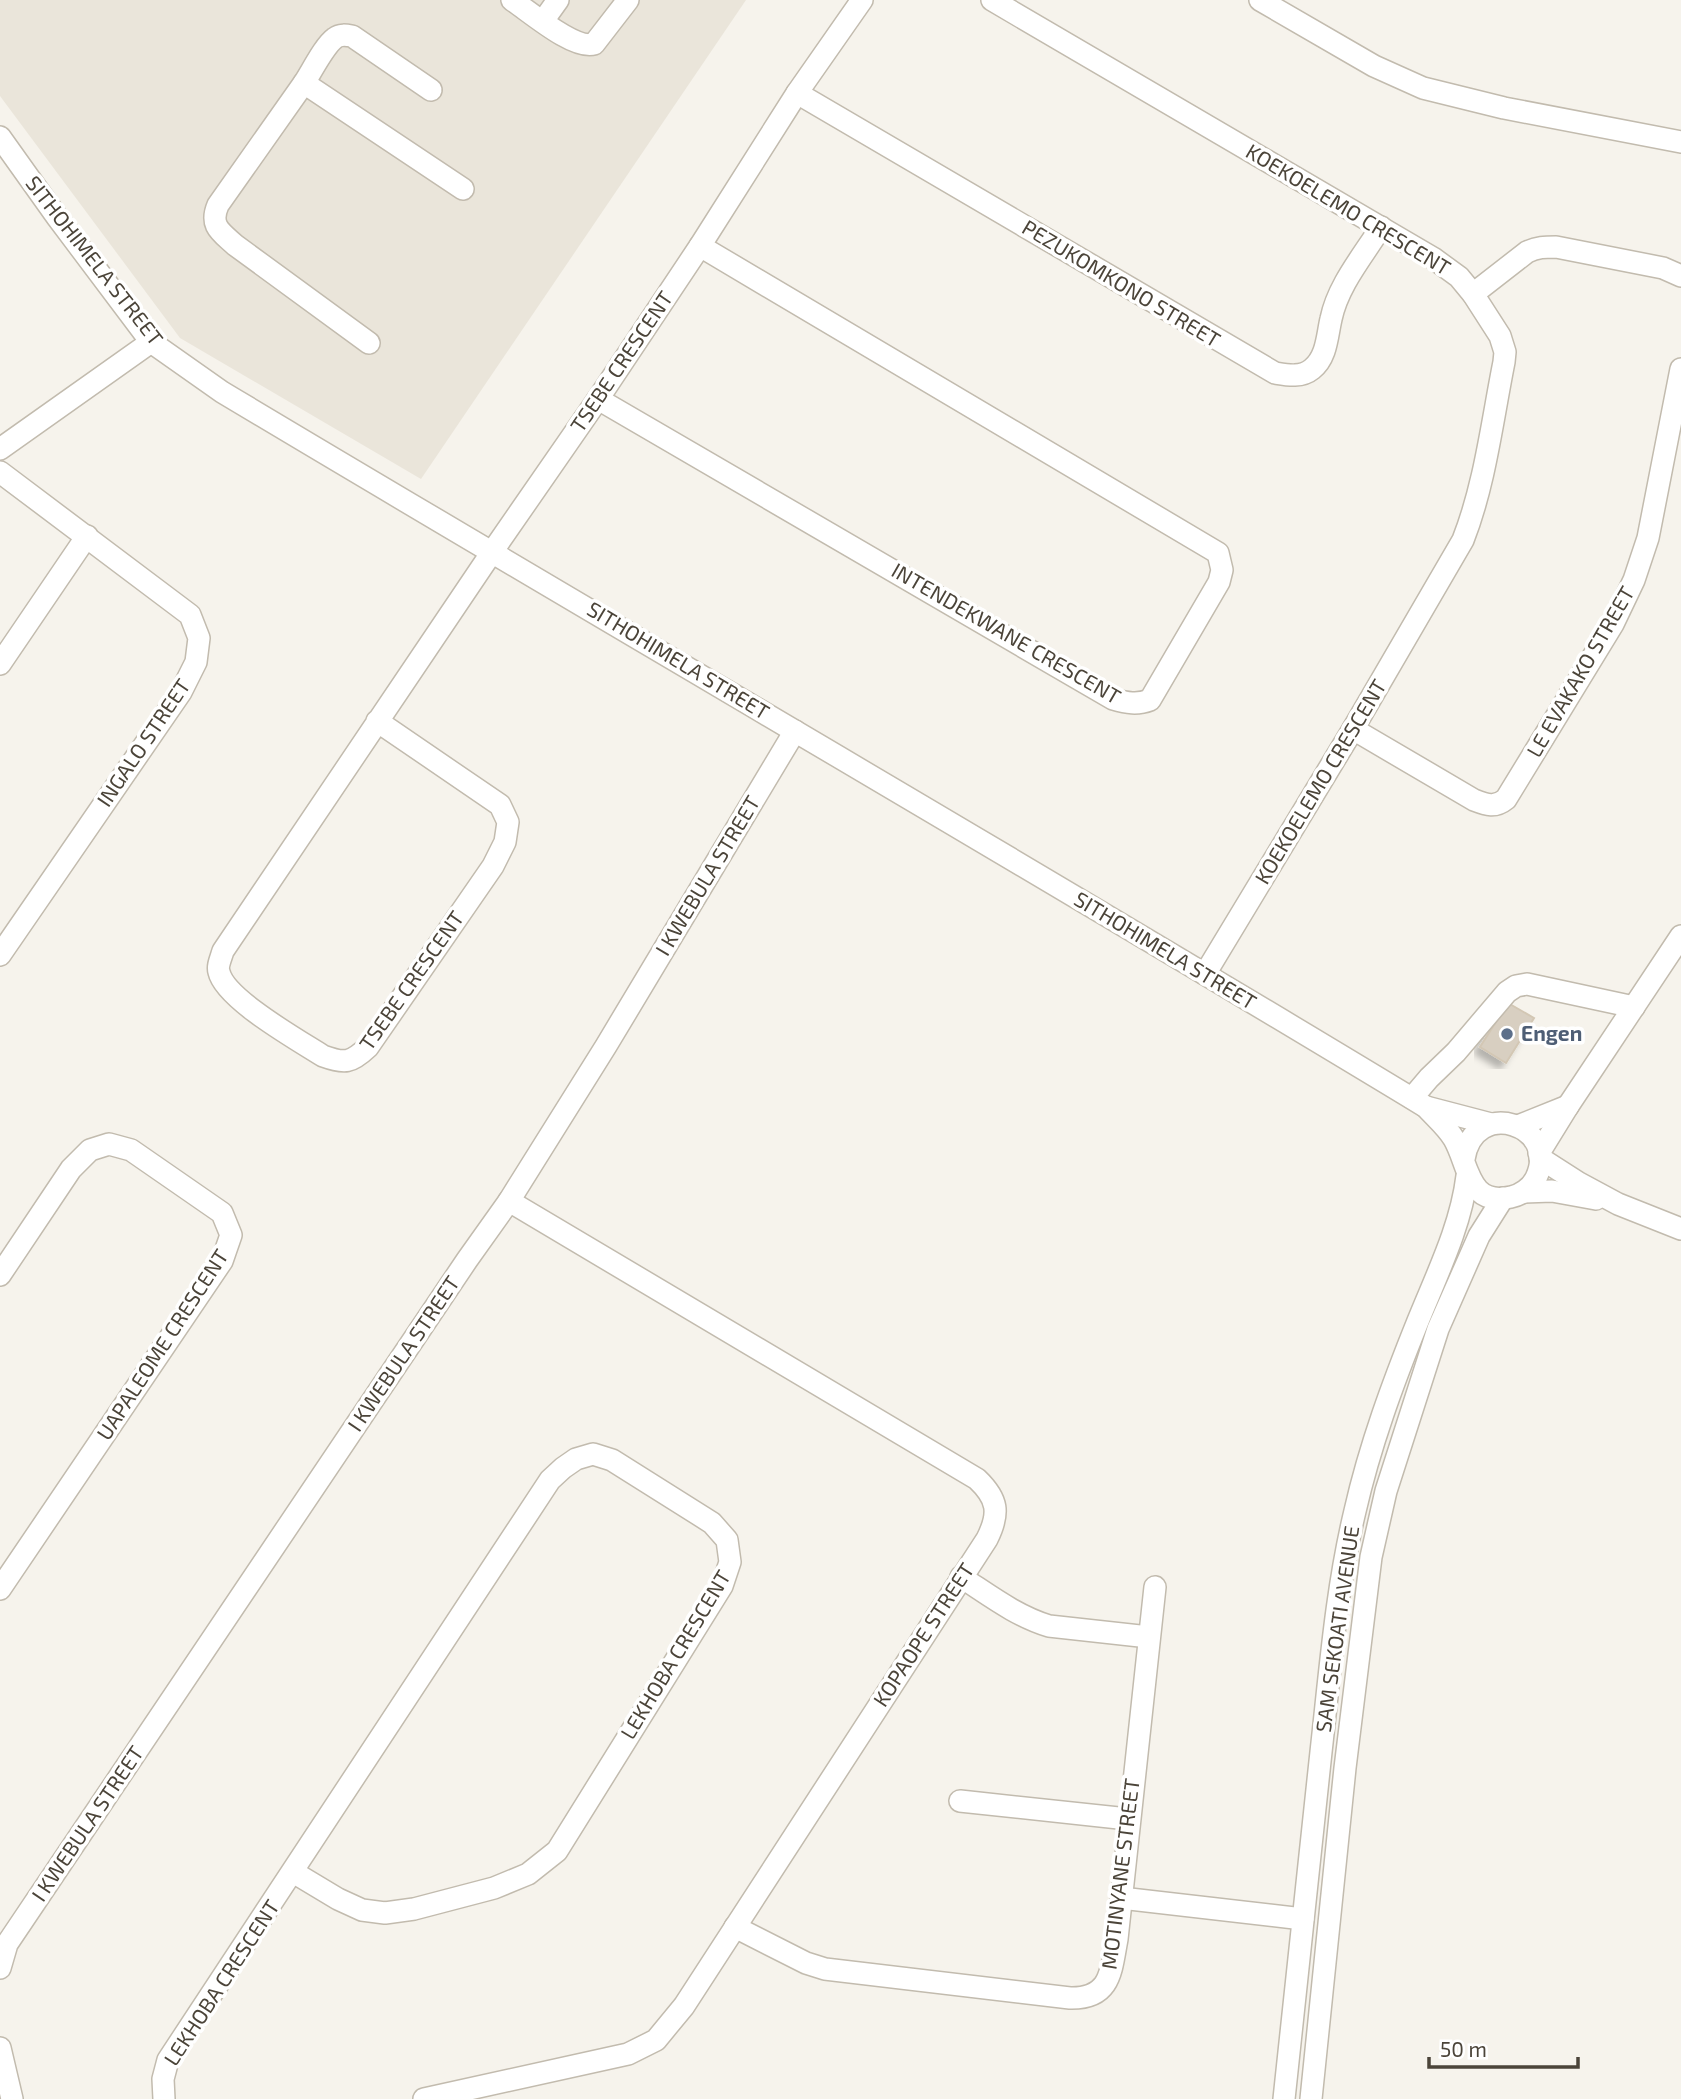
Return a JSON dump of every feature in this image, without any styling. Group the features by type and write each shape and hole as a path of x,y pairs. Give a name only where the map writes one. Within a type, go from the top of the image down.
{"street":[{"path":"512,0 570,39 589,46 594,44 628,0"},
{"path":"543,21 558,0"},
{"name":"TSEBE CRESCENT","path":"377,721 500,805 508,822 505,842 493,866 368,1047 355,1059 339,1062 323,1056 237,998 223,985 218,969 223,951 377,721 598,399 797,93 862,0"},
{"name":"KOEKOELEMO CRESCENT","path":"992,0 1447,267 1474,294 1500,336 1505,356 1474,511 1459,549 1205,974"},
{"path":"1260,0 1374,66 1423,88 1504,108 1681,142"},
{"path":"369,343 235,245 215,223 214,214 334,38 352,36 431,90"},
{"path":"304,83 463,189"},
{"name":"PEZUKOMKONO STREET","path":"797,93 1275,373 1301,374 1310,370 1319,360 1326,344 1339,293 1381,228"},
{"name":"SITHOHIMELA STREET","path":"0,137 151,342 222,392 1419,1102 1490,1124"},
{"name":"INTENDEKWANE CRESCENT","path":"598,399 1113,699 1128,704 1140,704 1150,699 1219,582 1223,570 1218,553 700,246"},
{"path":"1474,294 1527,252 1543,247 1556,247 1653,266 1681,276"},
{"path":"0,449 151,342"},
{"name":"LE EVAKAKO STREET","path":"1353,729 1474,800 1494,806 1506,799 1613,624 1634,580 1648,538 1681,369"},
{"name":"INGALO STREET","path":"0,472 190,615 199,638 196,662 181,692 0,955"},
{"path":"0,664 87,536"},
{"name":"I KWEBULA STREET","path":"0,1968 4,1942 509,1201 613,1035 795,731"},
{"path":"1681,936 1568,1106 1540,1156 1539,1171 1524,1192 1503,1198 1486,1195 1478,1190 1466,1167 1468,1144 1483,1128 1490,1124 1504,1123 1518,1126 1532,1137 1540,1156 1573,1179 1618,1204 1681,1229"},
{"path":"1419,1102 1435,1072 1456,1052 1507,992 1516,986 1527,984 1634,1007"},
{"name":"SITHOHIMELA STREET","path":"1419,1102 1452,1136 1466,1167"},
{"path":"1518,1126 1568,1106"},
{"name":"UAPALEOME CRESCENT","path":"0,1275 71,1169 90,1150 109,1144 131,1150 222,1213 231,1235 222,1261 0,1589"},
{"name":"SAM SEKOATI AVENUE","path":"1284,2099 1338,1610 1354,1514 1368,1458 1390,1391 1455,1227 1465,1194 1466,1167"},
{"path":"1524,1192 1552,1191 1618,1204"},
{"name":"SAM SEKOATI AVENUE","path":"1311,2099 1346,1755 1371,1557 1390,1479 1438,1329 1479,1236 1503,1198"},
{"name":"KOPAOPE STREET","path":"424,2099 628,2054 656,2040 677,2015 735,1927 986,1539 994,1521 993,1496 977,1479 509,1201"},
{"name":"LEKHOBA CRESCENT","path":"164,2099 163,2079 168,2060 550,1480 576,1459 593,1454 612,1460 712,1523 727,1540 730,1562 722,1586 557,1851 528,1874 494,1888 414,1909 385,1913 362,1910 293,1872"},
{"path":"961,1577 1010,1609 1049,1626 1149,1637"},
{"name":"MOTINYANE STREET","path":"735,1927 806,1963 825,1969 1084,1998 1095,1995 1103,1988 1110,1974 1117,1939 1155,1587"},
{"path":"960,1801 1128,1819"},
{"path":"1121,1898 1303,1919"},
{"path":"0,2048 12,2099"}],"shaded area":[{"path":"0,0 746,0 421,479 180,338 0,96"}],"building":[{"path":"1508,1003 1534,1018 1506,1063 1480,1047"}],"place":[{"name":"Engen","path":"1507,1034"}]}
